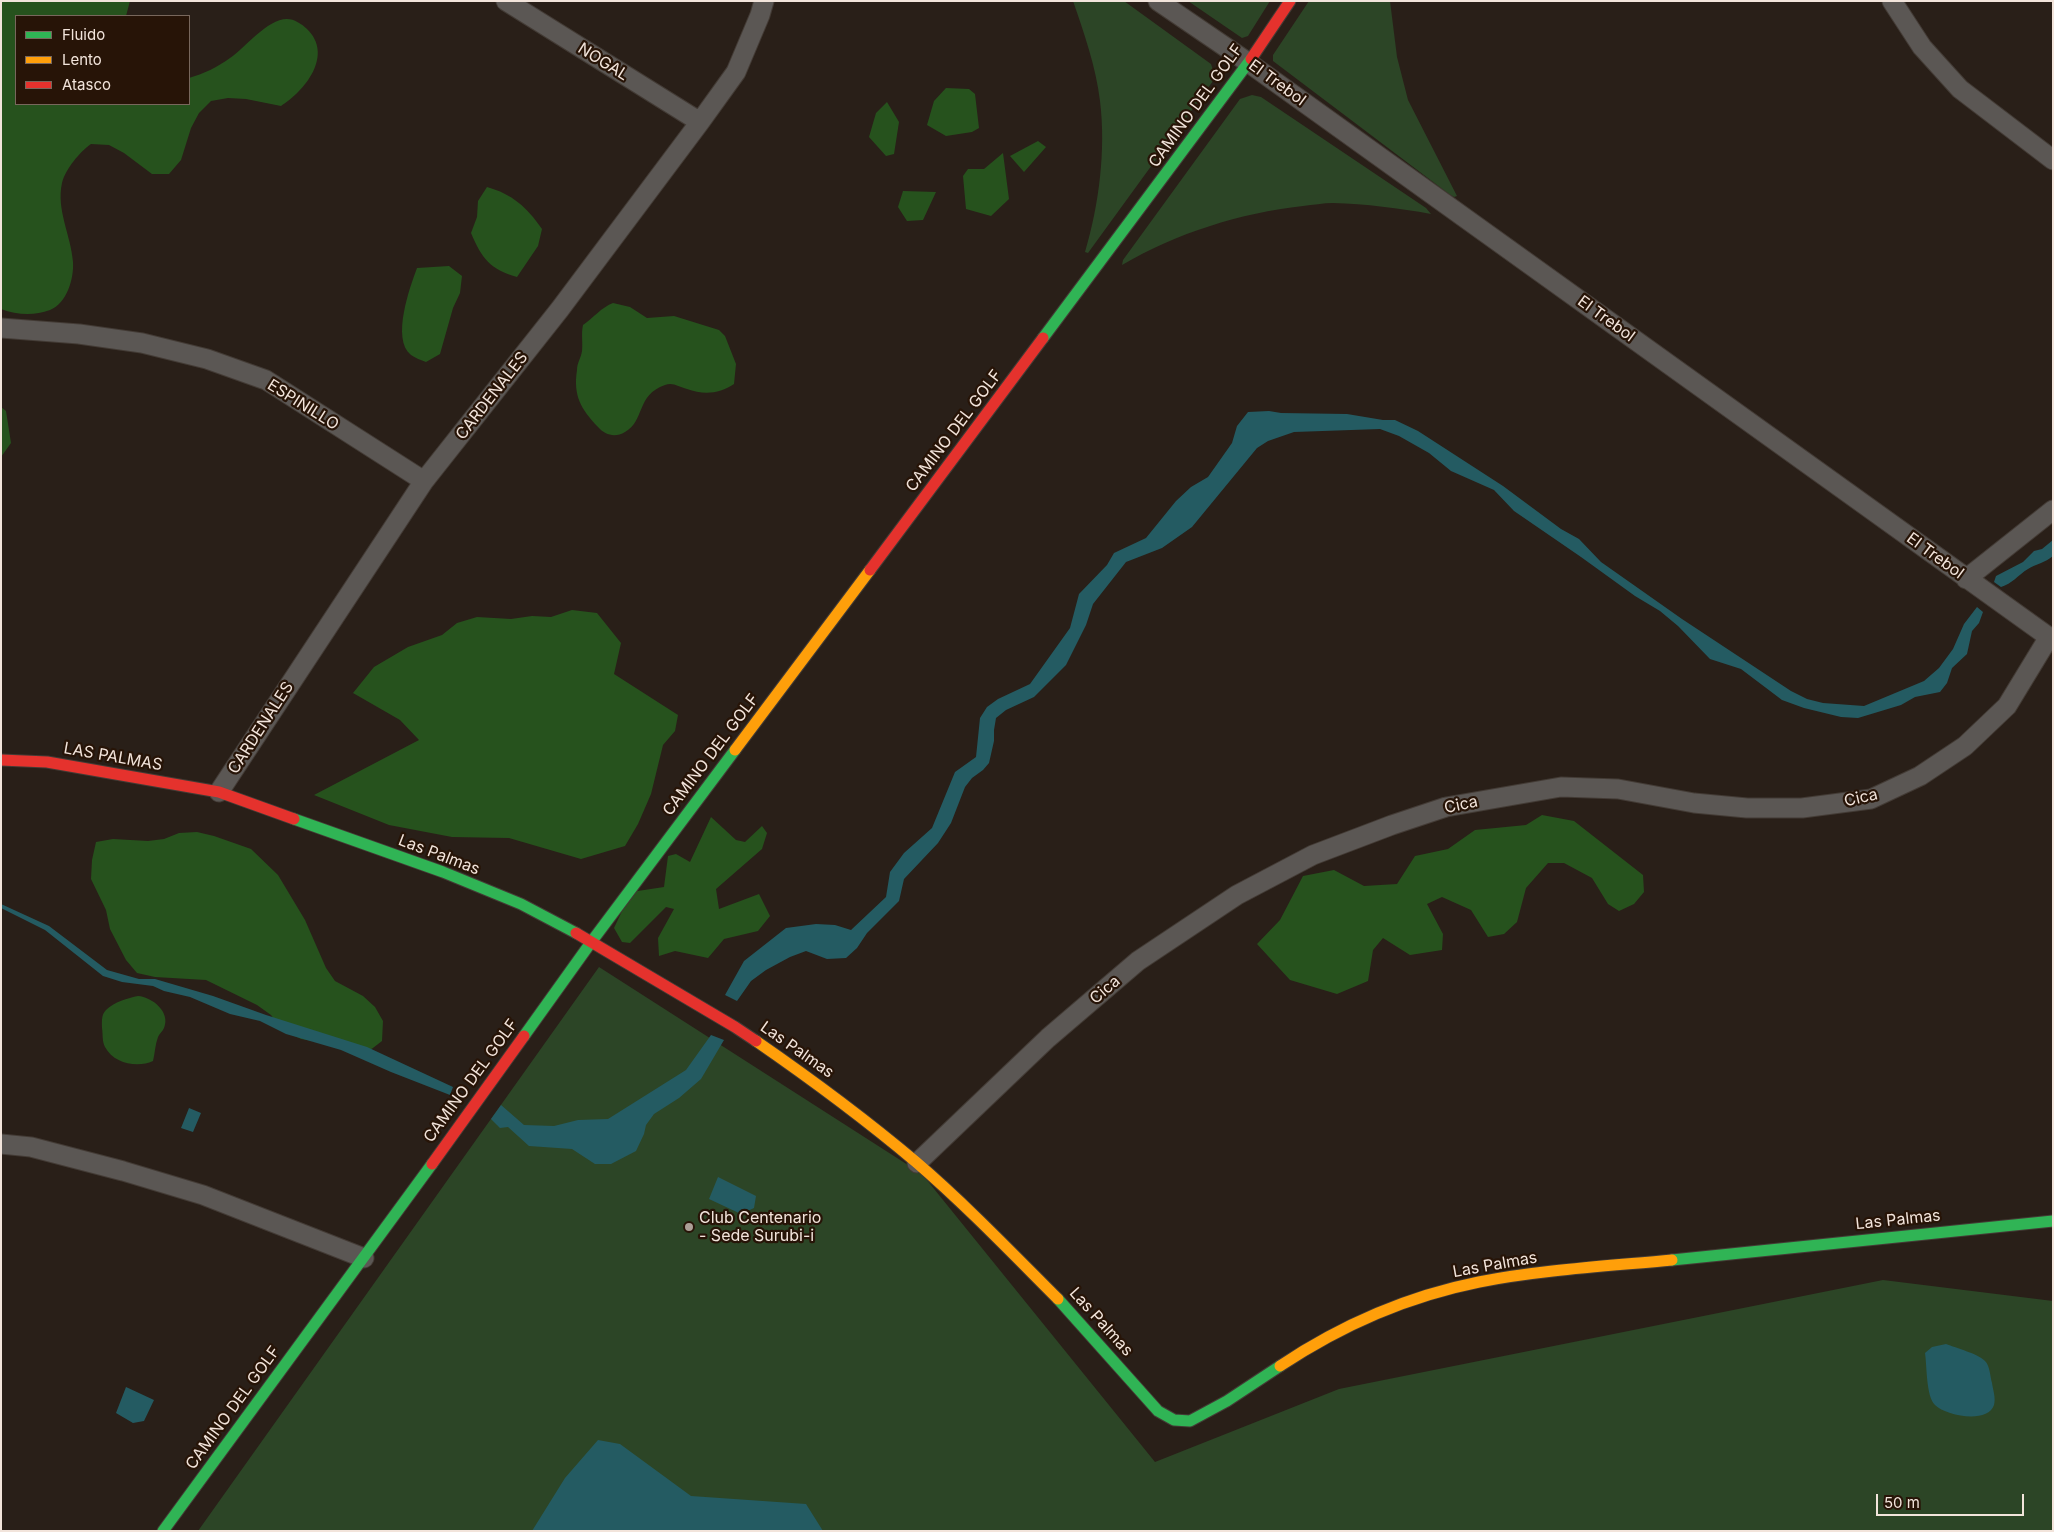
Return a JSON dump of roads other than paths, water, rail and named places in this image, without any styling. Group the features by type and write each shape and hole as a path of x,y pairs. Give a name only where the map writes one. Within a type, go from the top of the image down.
{"street":[{"name":"NOGAL","path":"506,1 700,122"},
{"name":"CARDENALES","path":"219,792 424,481 560,309 736,72 764,1"},
{"name":"El Trebol","path":"1158,1 1249,63 2051,639"},
{"name":"CAMINO DEL GOLF","path":"163,1531 364,1258 592,941 1249,63 1290,1"},
{"path":"1892,1 1922,47 1960,89 2053,160"},
{"name":"ESPINILLO","path":"1,328 79,334 142,343 208,359 266,380 424,481"},
{"path":"1966,579 2053,510"},
{"name":"Cica","path":"917,1164 1048,1038 1138,961 1237,895 1313,856 1392,825 1446,807 1561,787 1618,789 1694,802 1747,808 1802,808 1871,799 1920,776 1965,746 2007,706 2051,639"},
{"name":"LAS PALMAS","path":"1,760 47,762 219,792"},
{"name":"Las Palmas","path":"219,792 443,872 521,904 592,941 742,1032 818,1084 917,1164 990,1231 1072,1313 1158,1411 1174,1420 1190,1420 1227,1401 1293,1357 1351,1325 1416,1298 1479,1282 1563,1270 2053,1221"},
{"path":"1,1144 31,1147 203,1195 364,1258"}],"water":[{"path":"1269,411 1281,413 1347,414 1395,420 1418,431 1503,486 1561,529 1579,539 1601,562 1682,619 1791,691 1807,699 1823,703 1864,706 1924,681 1939,668 1953,649 1964,624 1977,607 1983,612 1979,623 1972,631 1967,654 1952,668 1947,683 1940,692 1915,697 1901,705 1858,718 1841,717 1804,708 1782,700 1741,669 1710,659 1678,626 1660,611 1635,596 1514,511 1494,490 1451,471 1429,453 1399,436 1380,429 1294,432 1268,441 1257,448 1192,527 1162,548 1126,562 1093,604 1086,625 1066,665 1034,697 1006,710 996,718 994,741 989,763 965,787 951,823 938,843 904,879 899,901 867,933 857,948 846,958 827,959 806,951 766,970 751,981 737,1001 725,995 744,961 786,928 816,924 835,925 851,930 886,897 890,872 904,853 932,828 955,772 976,757 980,718 987,707 998,699 1030,684 1070,628 1079,594 1107,565 1114,553 1146,538 1176,501 1191,487 1208,477 1232,443 1237,426 1248,412"},
{"path":"2053,540 2053,556 2028,569 2005,586 2001,587 1994,582 1996,576 2023,562 2034,551 2042,549"},
{"path":"1,904 49,926 107,970 139,979 155,979 213,996 367,1047 453,1087 450,1095 341,1050 286,1034 260,1021 230,1014 190,997 164,991 153,986 122,982 103,976 45,930 1,908"},
{"path":"711,1035 724,1040 701,1079 679,1098 654,1114 646,1125 636,1151 611,1164 595,1164 572,1149 529,1146 508,1127 500,1128 491,1119 501,1105 524,1125 554,1126 578,1120 608,1119 686,1070"},
{"path":"189,1108 201,1113 193,1132 181,1128"},
{"path":"718,1177 756,1196 754,1208 741,1214 709,1199"},
{"path":"1946,1344 1978,1356 1987,1363 1995,1397 1994,1405 1984,1415 1957,1415 1940,1409 1932,1401 1928,1388 1925,1353 1932,1347"},
{"path":"126,1387 154,1400 144,1421 133,1423 116,1413"},
{"path":"598,1440 620,1444 691,1496 806,1504 823,1531 532,1531 565,1478"}],"place":[{"name":"Club Centenario - Sede Surubi-i","path":"689,1227"}]}
